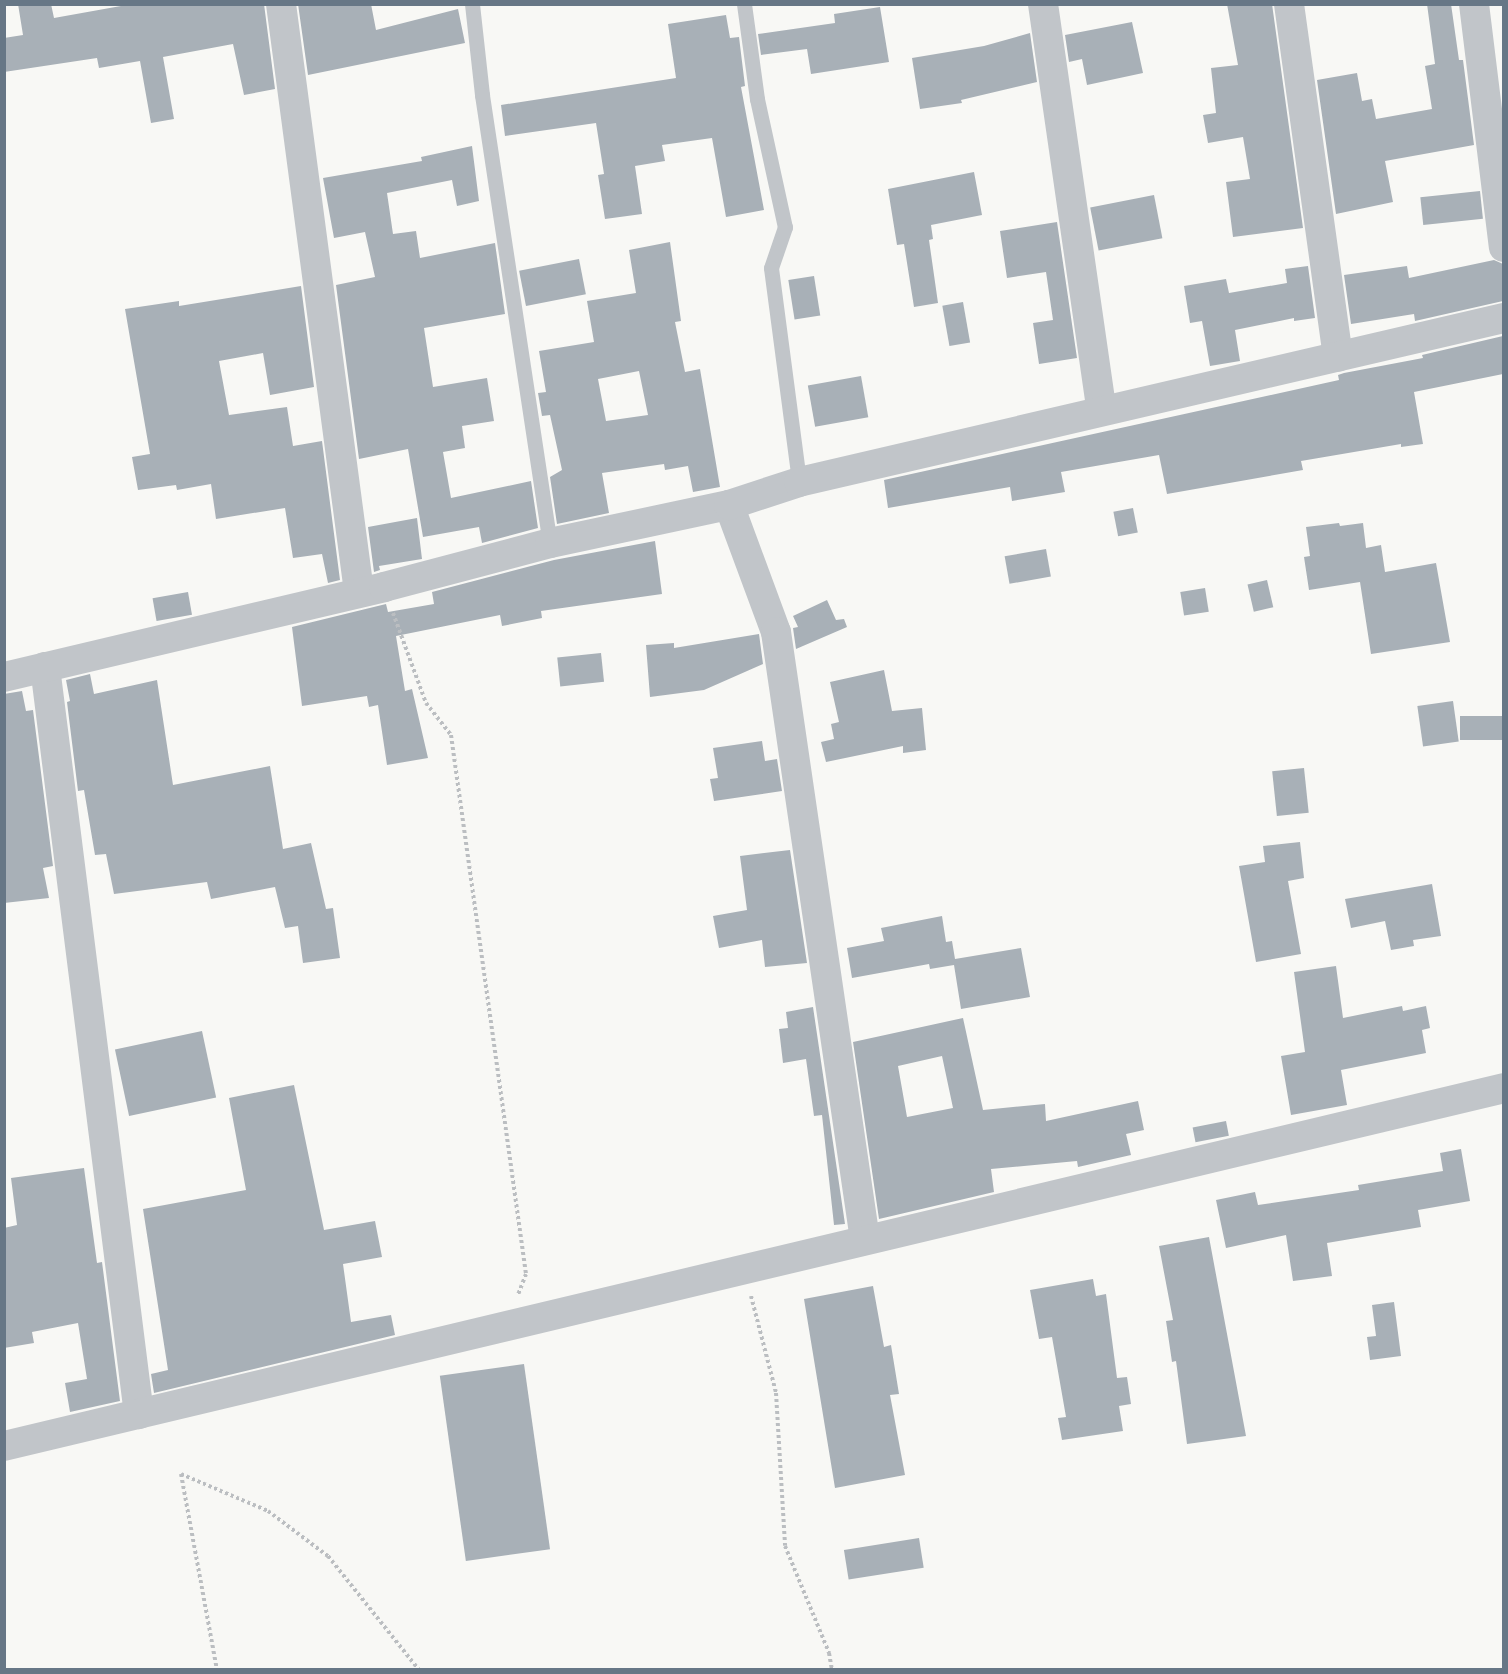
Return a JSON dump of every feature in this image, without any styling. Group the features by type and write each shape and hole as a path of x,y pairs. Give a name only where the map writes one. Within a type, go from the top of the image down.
{"street":[{"path":"281,4 372,590"},
{"path":"1043,4 1102,411"},
{"path":"1289,4 1338,357"},
{"path":"1474,4 1503,247"},
{"path":"4,677 372,590 550,543 729,505 799,482 1503,318"},
{"path":"729,505 776,632 865,1240"},
{"path":"45,667 139,1414"},
{"path":"4,1446 1503,1088"}],"lane":[{"path":"472,4 482,95 550,543"},
{"path":"744,4 757,99 777,175 785,227 771,268 799,482"}],"path":[{"path":"372,590 426,703 451,735 526,1274 512,1325"},
{"path":"744,1269 776,1393 786,1546 829,1653 832,1670"},
{"path":"218,1670 181,1474 268,1511 328,1556 419,1670"}],"building":[{"path":"18,4 51,4 54,18 132,4 264,4 275,89 244,95 233,44 163,57 174,119 151,123 140,61 99,68 97,58 4,72 4,38 23,35"},
{"path":"298,4 371,4 376,30 458,9 465,43 308,75"},
{"path":"1227,4 1272,4 1303,228 1233,237 1226,182 1250,179 1243,137 1208,143 1203,115 1216,113 1211,68 1238,65"},
{"path":"1427,4 1451,4 1459,60 1463,60 1474,145 1385,161 1393,202 1336,214 1317,80 1357,73 1362,101 1372,99 1376,119 1432,109 1425,66 1435,64"},
{"path":"880,7 889,62 811,74 807,49 761,55 758,34 835,23 834,14"},
{"path":"726,15 730,38 739,37 745,86 741,87 764,210 726,217 712,138 662,145 665,161 635,166 642,214 605,219 598,175 604,174 596,123 505,136 501,105 676,78 668,24"},
{"path":"1132,22 1143,73 1087,85 1082,59 1069,62 1065,35"},
{"path":"1030,33 1037,82 961,100 962,103 920,109 912,58 984,46"},
{"path":"472,146 479,201 457,206 452,180 387,193 393,234 416,231 420,258 495,243 505,314 424,328 433,387 487,378 494,421 462,426 465,448 443,452 451,498 531,481 538,528 482,543 479,527 423,537 408,449 359,459 336,285 375,277 365,232 334,238 323,178 422,161 421,157"},
{"path":"974,172 982,215 931,225 933,239 929,240 938,303 914,307 904,244 897,245 888,189"},
{"path":"1480,191 1483,219 1423,225 1420,197"},
{"path":"1154,195 1162,238 1099,251 1090,207"},
{"path":"1057,222 1077,358 1039,364 1033,323 1053,320 1046,272 1007,278 1000,231"},
{"path":"670,242 681,321 675,322 685,372 700,369 720,487 693,492 688,466 665,470 664,464 602,473 609,513 557,524 550,477 562,470 550,415 542,416 538,393 546,392 539,351 594,342 587,301 636,293 629,250","holes":["639,371 648,415 606,421 598,379"]},
{"path":"579,259 586,294 526,306 519,271"},
{"path":"1494,260 1503,264 1503,301 1415,321 1414,314 1351,324 1344,275 1407,266 1409,278"},
{"path":"1308,266 1315,318 1294,321 1294,318 1235,330 1240,361 1210,366 1202,321 1190,323 1184,286 1226,279 1229,293 1287,283 1285,269"},
{"path":"814,276 820,316 795,320 788,280"},
{"path":"301,286 314,387 270,395 263,353 219,361 229,415 287,407 293,446 322,441 340,580 328,583 322,554 293,558 285,508 216,519 211,484 177,490 176,485 138,490 132,457 150,454 125,309 179,301 179,306"},
{"path":"963,302 970,342 949,346 942,306"},
{"path":"1503,336 1503,374 1414,392 1423,444 1401,447 1401,444 1301,461 1303,470 1167,494 1159,455 1061,472 1065,492 1012,501 1010,487 888,508 884,480 1339,380 1338,375 1344,373 1423,358 1422,355"},
{"path":"861,376 868,417 815,427 808,385"},
{"path":"1133,508 1138,533 1118,536 1113,512"},
{"path":"417,518 422,559 379,566 380,570 374,572 368,527"},
{"path":"1339,523 1340,526 1363,523 1366,548 1381,545 1385,572 1436,563 1450,642 1371,654 1360,582 1309,590 1304,557 1310,556 1306,527"},
{"path":"655,541 662,594 541,611 542,618 502,626 500,615 396,636 405,691 412,689 428,758 387,765 378,705 369,707 367,696 302,706 292,627 386,604 388,612 434,604 432,592 554,560"},
{"path":"1046,549 1051,577 1010,584 1005,556"},
{"path":"1267,580 1273,607 1254,612 1248,584"},
{"path":"1205,588 1209,612 1184,616 1180,592"},
{"path":"188,592 192,615 157,621 153,598"},
{"path":"827,600 836,620 844,619 847,627 796,649 793,628 798,627 793,616"},
{"path":"759,634 763,664 704,690 650,697 646,645 674,643 674,648"},
{"path":"601,653 604,682 560,686 557,658"},
{"path":"884,670 892,711 922,708 926,750 903,753 903,746 826,762 821,742 834,739 831,724 839,722 830,682"},
{"path":"90,674 94,694 157,680 173,785 270,766 283,849 311,843 326,909 333,908 340,958 303,963 298,926 285,928 275,887 211,899 207,882 114,894 106,854 95,855 84,790 78,791 67,702 70,701 66,680"},
{"path":"22,691 26,711 33,710 53,866 43,868 49,898 4,903 4,694"},
{"path":"1453,701 1459,742 1423,747 1417,706"},
{"path":"1460,716 1503,716 1503,740 1460,740"},
{"path":"762,741 765,761 777,759 782,791 714,801 710,779 718,778 713,748"},
{"path":"1304,768 1309,813 1277,816 1272,771"},
{"path":"1300,842 1304,878 1288,881 1301,954 1256,962 1239,866 1265,862 1263,846"},
{"path":"790,850 807,963 765,967 762,940 719,948 713,916 747,910 740,856"},
{"path":"1432,884 1441,936 1413,940 1414,946 1391,950 1385,921 1351,928 1345,899"},
{"path":"942,916 946,942 952,941 955,959 1021,948 1030,997 961,1009 954,965 930,969 929,964 852,978 847,948 884,941 881,928"},
{"path":"1336,966 1343,1018 1402,1006 1403,1011 1426,1006 1430,1028 1422,1030 1426,1053 1341,1070 1347,1105 1291,1115 1281,1056 1305,1052 1294,972"},
{"path":"813,1007 845,1224 834,1225 822,1115 814,1116 806,1059 783,1063 779,1029 788,1028 786,1012"},
{"path":"963,1018 983,1110 1045,1104 1046,1121 1138,1101 1144,1130 1126,1134 1131,1155 1078,1167 1077,1161 991,1169 994,1192 879,1219 853,1042","holes":["942,1056 953,1108 907,1117 898,1066"]},
{"path":"202,1031 216,1098 129,1116 115,1050"},
{"path":"294,1085 324,1230 375,1221 382,1257 343,1264 351,1322 391,1315 395,1335 154,1393 151,1374 168,1370 143,1209 246,1190 229,1098"},
{"path":"1226,1121 1229,1136 1195,1142 1193,1127"},
{"path":"1461,1149 1470,1201 1418,1210 1421,1227 1327,1243 1332,1276 1293,1281 1286,1235 1226,1248 1216,1200 1255,1192 1258,1205 1359,1190 1358,1185 1443,1171 1440,1153"},
{"path":"84,1168 97,1263 102,1262 120,1401 70,1412 65,1383 87,1379 78,1323 32,1332 34,1343 4,1348 4,1228 17,1225 11,1178"},
{"path":"1209,1237 1246,1436 1187,1444 1176,1361 1172,1362 1166,1321 1173,1320 1159,1246"},
{"path":"1093,1279 1096,1296 1106,1294 1117,1378 1127,1377 1131,1404 1119,1406 1123,1431 1062,1440 1058,1418 1066,1417 1052,1337 1039,1339 1030,1290"},
{"path":"873,1286 884,1347 891,1345 899,1394 890,1395 905,1475 835,1488 804,1299"},
{"path":"1394,1302 1401,1356 1370,1360 1367,1337 1376,1336 1372,1305"},
{"path":"524,1364 550,1549 466,1561 440,1376"},
{"path":"919,1538 924,1568 849,1580 844,1550"}]}
